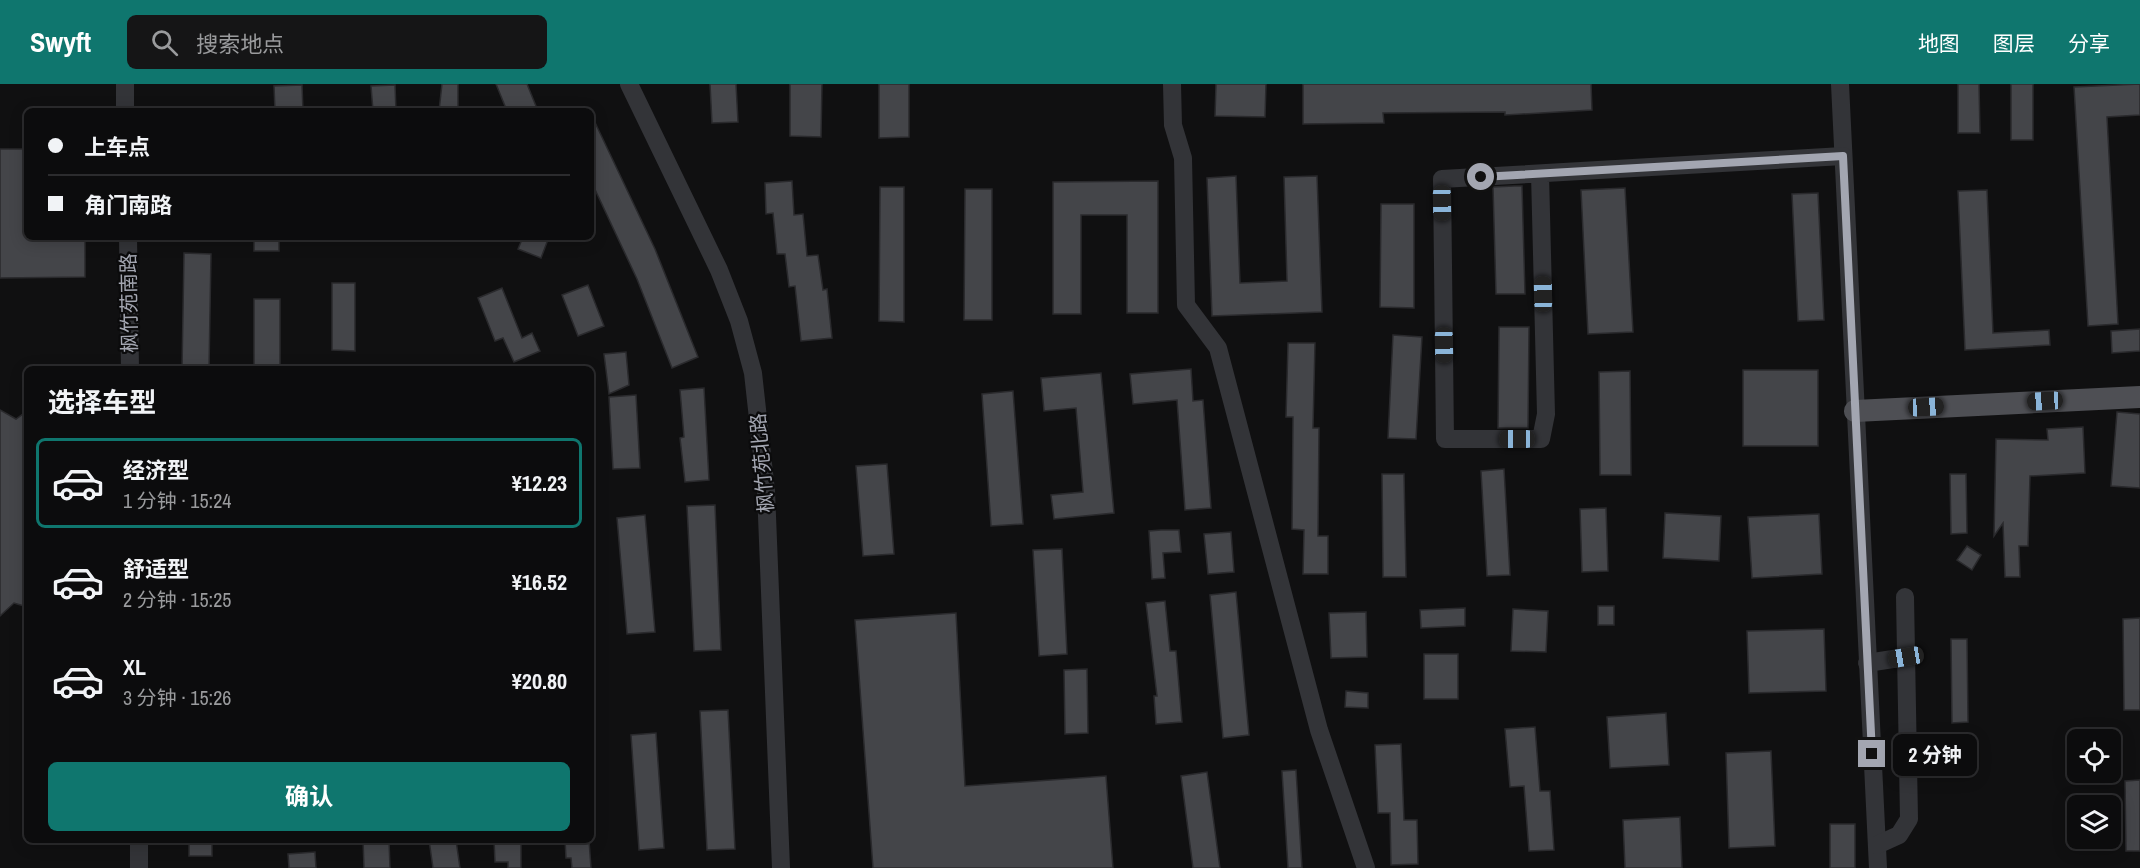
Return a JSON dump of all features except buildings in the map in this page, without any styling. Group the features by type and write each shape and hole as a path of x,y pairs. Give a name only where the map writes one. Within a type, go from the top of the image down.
{"main road":[{"path":"1855,411 2140,397"}],"street":[{"path":"125,84 125,108"},
{"name":"枫竹苑北路","path":"629,84 719,270 739,321 753,373 765,491 781,868"},
{"path":"1172,84 1173,125 1184,158 1186,305 1218,348 1319,730 1366,868"},
{"path":"1840,84 1878,868"},
{"path":"1540,174 1546,414 1541,439 1445,439 1442,179 1843,156"},
{"name":"枫竹苑南路","path":"128,240 130,366"},
{"path":"1876,845 1899,835 1909,819 1905,597"},
{"path":"1867,663 1906,657"},
{"path":"139,843 139,868"}],"route":[{"path":"1481,177 1843,156 1872,754"}]}
